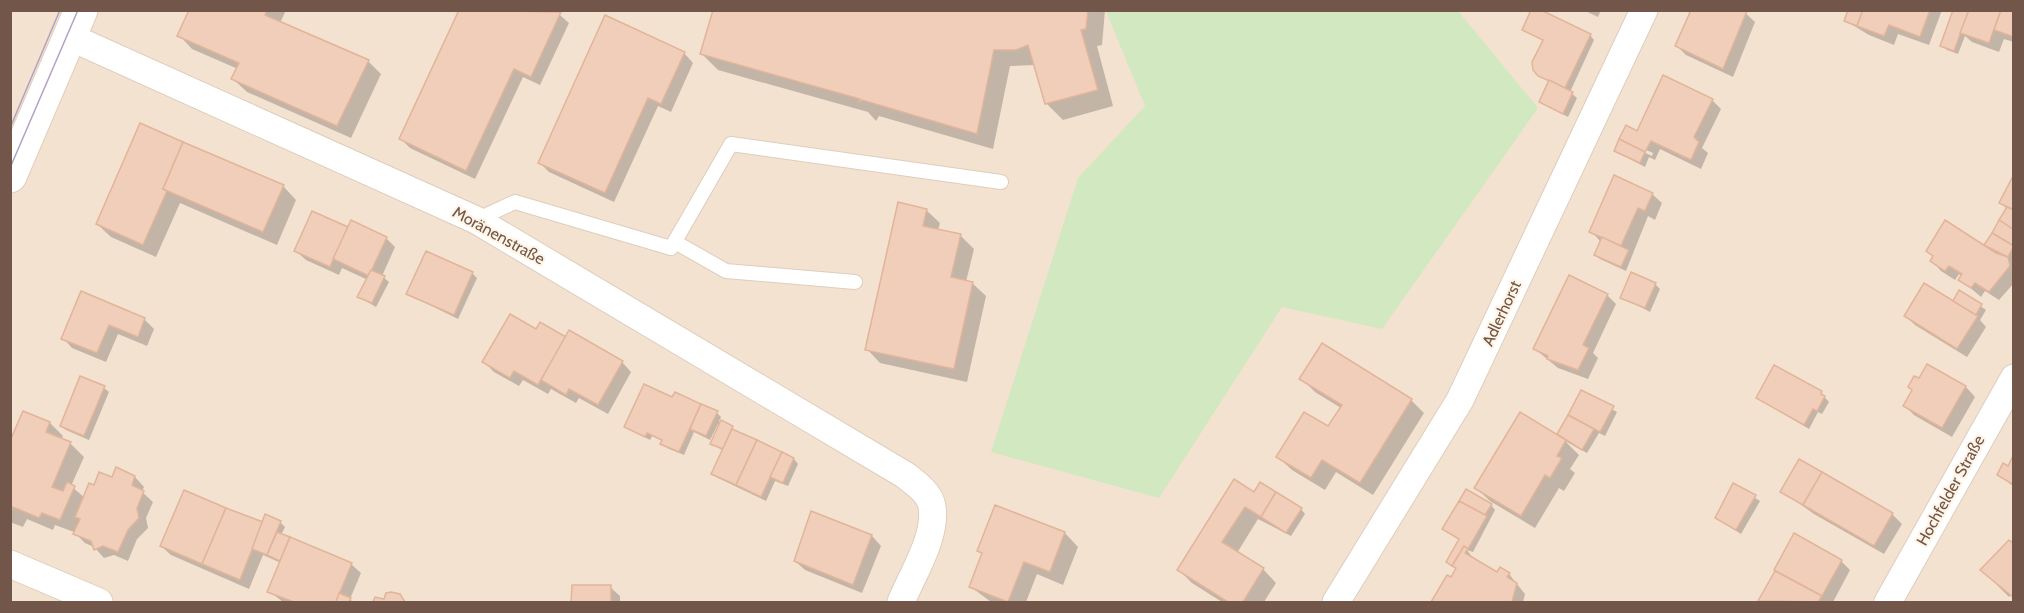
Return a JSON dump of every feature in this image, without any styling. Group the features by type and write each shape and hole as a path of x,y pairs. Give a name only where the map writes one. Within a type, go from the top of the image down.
{"main road":[{"path":"10,176 76,24"}],"street":[{"name":"Adlerhorst","path":"1336,603 1460,400 1644,10"},
{"name":"Moränenstraße","path":"76,24 476,220 905,475 922,488 932,505 930,532 901,603"},
{"name":"Hochfelder Straße","path":"1888,603 2013,378"},
{"path":"10,564 99,603"}],"lane":[{"path":"476,220 515,201 671,248 731,144 1001,182"},
{"path":"675,242 726,271 855,282"}],"shaded area":[{"path":"11,11 2013,11 2013,602 11,602"}],"green space":[{"path":"1106,11 1458,11 1538,108 1382,329 1282,307 1159,498 991,452 1078,178 1145,106"}],"building":[{"path":"189,10 267,10 265,15 369,60 337,126 231,79 239,63 177,36"},
{"path":"459,10 561,12 531,77 514,69 466,171 399,139"},
{"path":"713,10 1088,10 1086,29 1081,30 1098,90 1045,104 1028,45 1016,50 994,50 977,134 862,100 859,102 860,99 700,54"},
{"path":"1531,10 1541,10 1591,34 1565,88 1538,76 1533,70 1532,62 1543,40 1522,30"},
{"path":"1691,10 1747,11 1723,69 1675,46"},
{"path":"1848,10 1863,10 1857,26 1844,21"},
{"path":"1863,10 1930,10 1920,37 1889,25 1884,36 1857,26"},
{"path":"1953,10 1969,10 1954,51 1940,46"},
{"path":"1969,10 2001,10 1989,43 1960,33"},
{"path":"2001,10 2014,10 2014,37 1994,30"},
{"path":"605,15 685,52 661,104 648,98 605,193 538,163"},
{"path":"1663,75 1713,99 1694,137 1699,142 1691,160 1651,141 1645,152 1619,139 1626,125 1637,131"},
{"path":"1549,80 1573,92 1563,114 1539,102"},
{"path":"140,123 183,142 163,189 167,191 143,245 96,224"},
{"path":"1619,139 1645,152 1640,163 1614,151"},
{"path":"183,142 284,185 263,232 163,189"},
{"path":"1614,175 1653,193 1645,211 1638,208 1621,246 1589,232"},
{"path":"2012,178 2014,179 2014,210 1999,203"},
{"path":"898,202 927,209 923,226 961,234 951,277 973,282 954,369 865,350"},
{"path":"2007,207 2014,210 2014,230 1999,220"},
{"path":"312,211 348,227 330,267 294,251"},
{"path":"351,220 387,237 369,276 333,259"},
{"path":"1945,220 1996,253 2008,257 2010,266 1989,292 1975,283 1971,288 1958,280 1962,274 1949,266 1945,271 1930,261 1933,256 1926,251"},
{"path":"1999,220 2014,230 2014,246 1992,233"},
{"path":"1992,233 2014,246 2008,257 1984,245"},
{"path":"1602,237 1629,250 1621,267 1594,255"},
{"path":"426,251 473,272 454,315 406,294"},
{"path":"371,270 385,276 372,303 357,297"},
{"path":"1631,272 1656,283 1645,308 1620,298"},
{"path":"1569,275 1608,294 1583,345 1589,348 1578,370 1547,359 1548,356 1533,349"},
{"path":"1924,283 1978,316 1957,349 1904,316"},
{"path":"1959,290 1982,304 1976,315 1953,301"},
{"path":"81,291 145,318 138,337 109,325 97,353 61,339"},
{"path":"510,314 536,329 540,322 566,337 538,385 514,371 510,378 482,362"},
{"path":"569,330 623,361 598,405 569,389 566,395 541,380"},
{"path":"1322,343 1412,399 1360,483 1322,460 1311,478 1276,457 1304,412 1328,426 1342,405 1299,379"},
{"path":"1927,364 1966,386 1942,428 1903,406 1912,390 1908,387 1914,376 1919,378"},
{"path":"1774,365 1822,391 1821,394 1825,396 1817,411 1813,409 1804,425 1756,398"},
{"path":"80,376 105,386 84,436 60,426"},
{"path":"644,384 672,397 675,392 701,404 679,452 660,444 662,440 647,433 645,437 624,427"},
{"path":"1581,390 1614,406 1600,432 1568,415"},
{"path":"701,404 718,411 706,436 690,429"},
{"path":"23,411 50,422 46,432 71,442 52,487 63,491 67,482 75,486 60,520 42,513 39,518 13,507 10,514 10,441"},
{"path":"1520,412 1566,440 1557,456 1562,458 1550,478 1545,475 1521,516 1474,488"},
{"path":"1568,415 1594,429 1582,450 1557,434"},
{"path":"721,420 733,426 723,449 710,444"},
{"path":"732,429 757,440 736,485 711,474"},
{"path":"757,440 782,452 761,497 736,485"},
{"path":"782,452 794,458 783,483 770,477"},
{"path":"2013,456 2014,485 1997,475 2003,463 2008,466"},
{"path":"1799,459 1822,472 1803,505 1780,492"},
{"path":"116,467 135,476 132,485 144,491 137,508 139,518 128,530 118,552 103,546 94,550 91,541 73,534 80,519 75,517 89,483 94,485 99,472 112,477"},
{"path":"1822,472 1893,513 1874,546 1803,505"},
{"path":"1234,479 1254,492 1260,482 1276,492 1261,517 1245,507 1222,542 1264,568 1243,602 1228,602 1177,570"},
{"path":"1733,483 1756,495 1736,530 1715,518"},
{"path":"1466,489 1492,504 1485,515 1459,501"},
{"path":"184,490 226,508 202,564 160,546"},
{"path":"1276,492 1302,508 1286,533 1261,517"},
{"path":"1459,501 1487,516 1468,549 1464,546 1452,566 1446,562 1459,539 1442,529"},
{"path":"995,505 1065,532 1050,572 1024,562 1008,602 969,587 982,553 977,551"},
{"path":"226,508 263,522 240,580 202,564"},
{"path":"811,511 872,535 853,585 794,561"},
{"path":"265,514 281,521 267,555 252,549"},
{"path":"277,532 290,537 280,561 267,555"},
{"path":"1794,533 1842,560 1822,596 1774,570"},
{"path":"290,537 352,563 336,602 294,602 267,592"},
{"path":"2009,540 2014,544 2014,598 1980,570"},
{"path":"1464,546 1468,549 1465,553 1497,572 1500,567 1510,573 1507,577 1517,583 1512,602 1431,602 1447,575 1451,577 1456,568 1452,566"},
{"path":"1775,571 1822,596 1818,602 1758,601"},
{"path":"572,585 611,585 611,602 571,602"},
{"path":"339,593 351,598 349,602 336,602"},
{"path":"386,593 400,594 405,602 373,602 375,597 384,599"}],"tram line":[{"path":"10,128 60,10"},
{"path":"10,168 78,10"}]}
